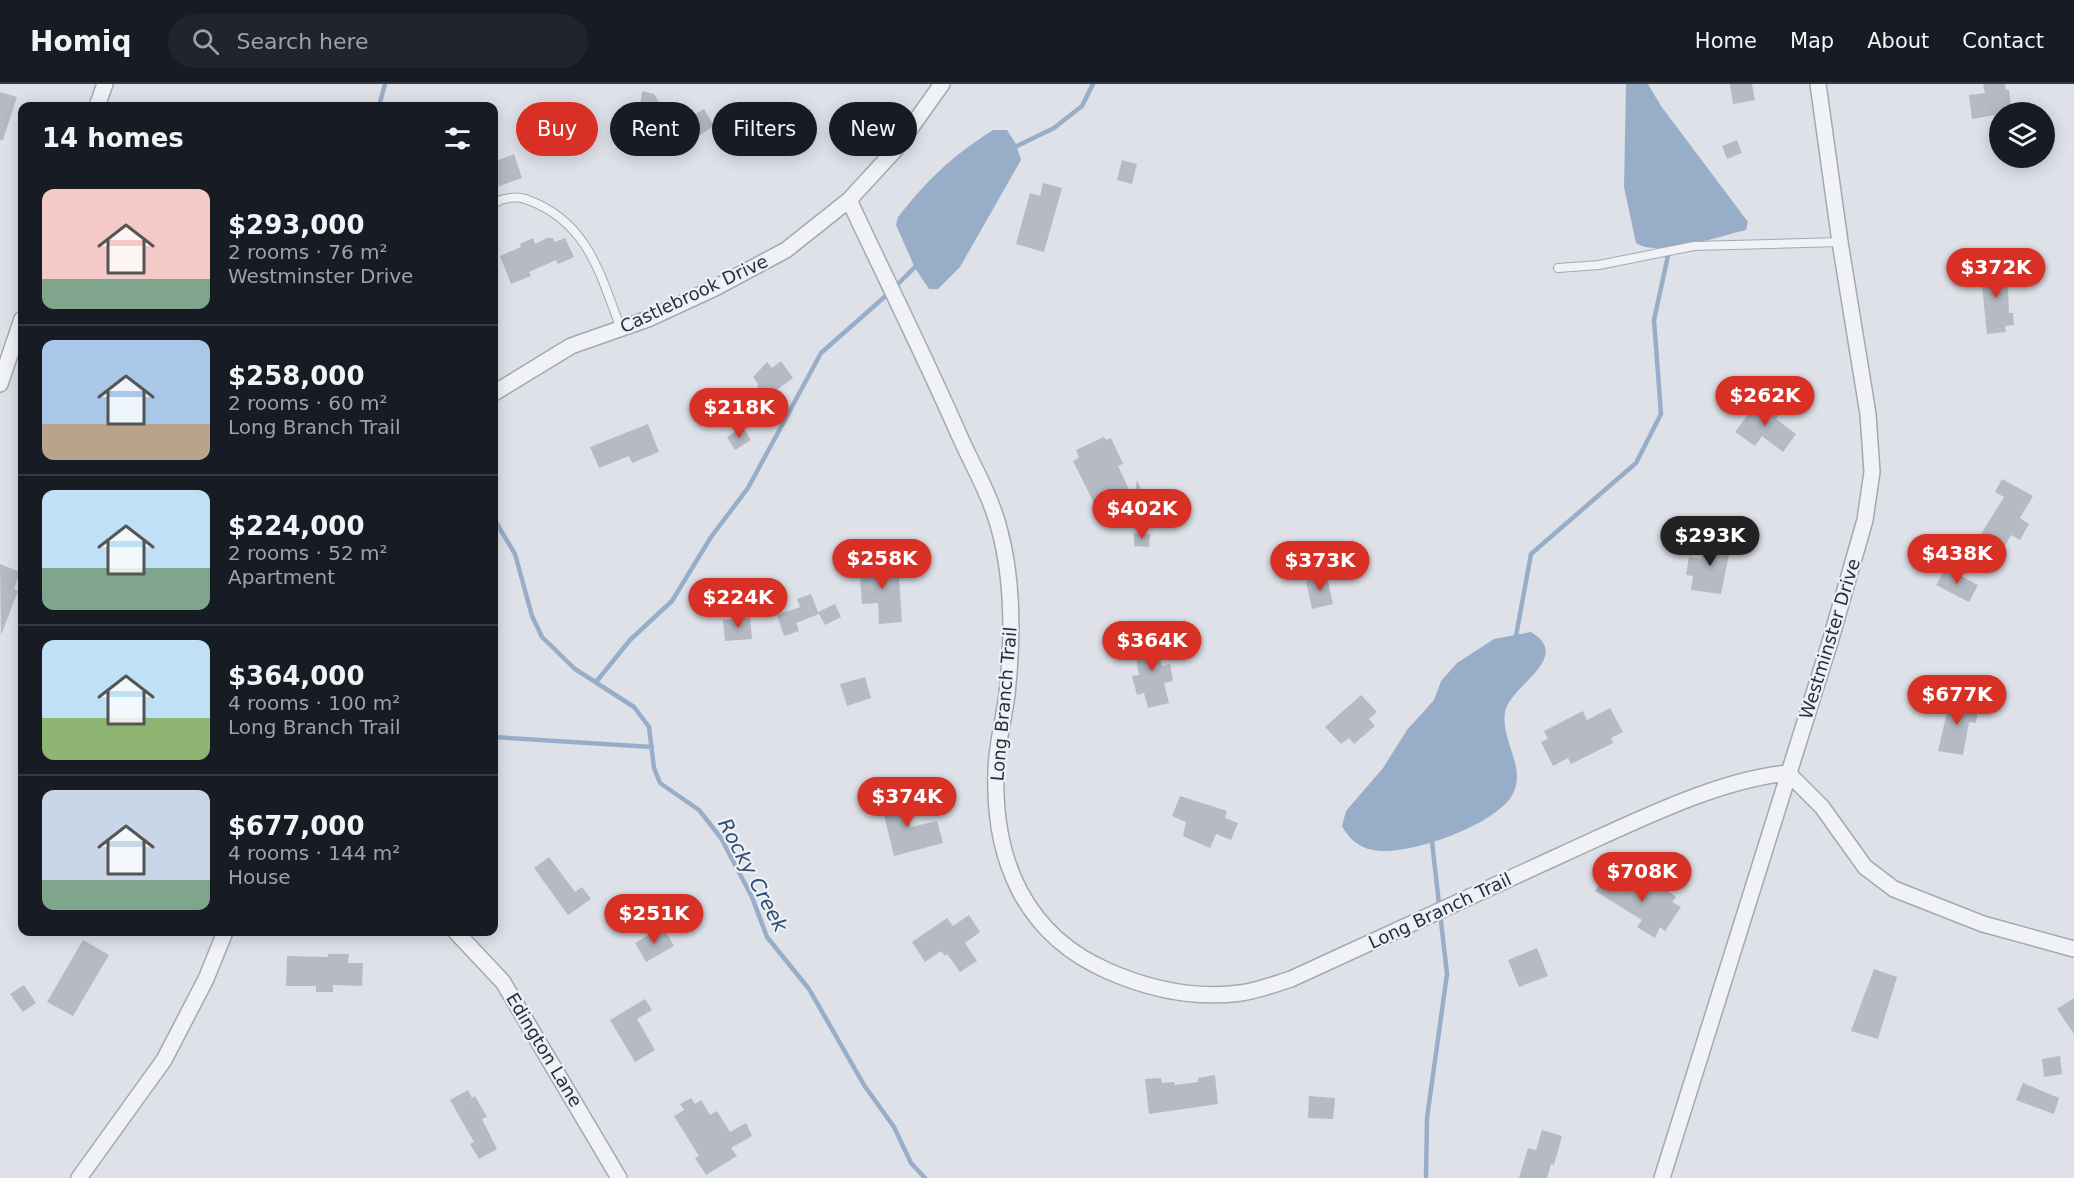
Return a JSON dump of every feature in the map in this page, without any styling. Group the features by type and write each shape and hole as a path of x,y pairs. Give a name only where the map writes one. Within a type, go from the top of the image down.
{"street":[{"path":"98,102 105,84"},
{"name":"Castlebrook Drive","path":"498,391 571,346 621,328 715,288 786,250 849,200 896,150 942,84"},
{"name":"Westminster Drive","path":"1662,1178 1830,642 1865,520 1872,472 1868,414 1840,242 1818,84"},
{"name":"Long Branch Trail","path":"849,200 952,417 999,527 1010,578 1011,629 1007,694 996,771 998,813 1006,858 1019,894 1048,932 1086,962 1134,982 1174,991 1212,996 1244,993 1291,979 1612,832 1730,784 1760,776 1788,773"},
{"path":"0,384 18,331"},
{"path":"1788,773 1822,807 1865,867 1894,890 1983,924 2074,949"},
{"path":"79,1178 164,1060 206,979 223,936"},
{"name":"Edington Lane","path":"460,936 503,982 619,1178"}],"lane":[{"path":"498,201 521,197 544,205 567,222 586,244 621,328"},
{"path":"1558,268 1599,265 1694,246 1840,242"}],"water":[{"path":"1626,84 1648,84 1661,106 1748,222 1746,230 1674,247 1646,247 1636,243 1624,187"},
{"path":"993,130 1007,130 1016,144 1021,160 960,267 938,289 929,289 915,268 896,225 898,217 941,169"},
{"path":"1531,632 1542,642 1546,652 1543,662 1509,702 1505,712 1506,733 1517,776 1516,787 1511,797 1501,808 1486,818 1448,837 1427,844 1388,851 1368,849 1355,842 1342,826 1346,811 1383,768 1407,730 1434,700 1441,681 1457,663 1494,639"}],"building":[{"path":"1730,84 1752,84 1755,100 1733,104"},
{"path":"1983,84 2005,84 2006,90 2009,90 2011,102 1989,102 1989,116 1972,119 1969,95 1985,93"},
{"path":"642,91 654,94 659,102 641,102"},
{"path":"0,92 17,97 3,140 0,140"},
{"path":"704,109 712,123 712,127 700,135 700,111"},
{"path":"1737,140 1742,153 1727,159 1722,146"},
{"path":"514,154 522,178 498,187 498,160"},
{"path":"1122,160 1137,164 1132,184 1117,180"},
{"path":"1043,183 1062,188 1044,252 1016,244 1030,193 1040,196"},
{"path":"533,238 535,244 547,238 553,238 555,242 565,238 574,257 558,264 556,260 529,272 531,276 511,284 500,256 521,247 520,244"},
{"path":"2007,265 2009,313 2013,313 2014,325 2005,326 2006,332 1987,334 1980,267"},
{"path":"781,361 793,378 778,389 773,416 753,413 758,384 753,377 767,362 772,368"},
{"path":"1759,400 1779,414 1776,419 1796,434 1783,452 1762,436 1755,446 1735,432"},
{"path":"648,424 659,452 632,463 629,456 599,468 590,447"},
{"path":"743,427 751,440 735,450 727,437"},
{"path":"1104,437 1106,440 1111,438 1123,464 1118,466 1134,500 1137,480 1150,509 1122,520 1115,505 1099,513 1073,461 1079,458 1076,450"},
{"path":"2002,479 2033,496 2020,518 2029,524 2020,540 2011,535 1998,558 1974,545 2004,497 1995,492"},
{"path":"1134,533 1150,534 1149,547 1134,546"},
{"path":"1705,537 1729,540 1727,550 1730,550 1721,594 1691,590 1693,576 1686,575 1689,557 1702,559"},
{"path":"898,562 902,622 879,624 878,603 862,604 859,565"},
{"path":"0,564 18,571 14,589 18,591 1,635"},
{"path":"1946,568 1978,585 1969,602 1936,585"},
{"path":"1327,576 1333,604 1312,609 1306,581"},
{"path":"811,594 818,612 835,604 841,617 825,625 819,614 796,623 799,631 784,636 777,615 800,607 797,599"},
{"path":"750,617 752,639 725,641 723,620"},
{"path":"1155,633 1162,666 1170,664 1173,681 1164,683 1169,703 1148,708 1144,693 1137,695 1132,676 1139,675 1136,658 1141,657 1136,637"},
{"path":"865,677 871,698 847,706 840,684"},
{"path":"1361,695 1377,712 1369,719 1375,726 1354,744 1349,738 1341,744 1325,727"},
{"path":"1950,699 1979,704 1976,723 1969,722 1963,755 1938,751"},
{"path":"1610,708 1623,732 1611,738 1613,743 1571,764 1568,758 1553,766 1541,742 1548,739 1544,731 1583,711 1587,720"},
{"path":"903,794 911,827 937,821 943,843 894,856 880,799"},
{"path":"1180,796 1227,811 1225,818 1238,823 1231,840 1216,834 1210,848 1183,836 1186,822 1172,816"},
{"path":"549,857 575,892 582,887 591,899 568,915 534,868"},
{"path":"1607,873 1638,893 1649,877 1676,897 1672,902 1681,907 1665,931 1660,927 1655,938 1637,927 1642,920 1595,891"},
{"path":"969,915 980,932 965,943 977,961 960,972 947,954 945,956 941,951 925,962 912,942 947,918 953,926"},
{"path":"663,927 674,946 646,962 635,943"},
{"path":"83,940 109,955 73,1016 47,1002"},
{"path":"1537,948 1548,976 1519,987 1508,960"},
{"path":"328,954 349,954 348,963 363,963 362,986 333,985 333,992 316,992 316,986 286,986 287,956 328,957"},
{"path":"1874,969 1897,977 1878,1039 1851,1031"},
{"path":"24,985 36,1003 23,1012 10,994"},
{"path":"2074,998 2074,1034 2057,1009"},
{"path":"645,999 652,1010 637,1019 655,1050 635,1062 610,1020"},
{"path":"2060,1056 2062,1074 2044,1077 2042,1059"},
{"path":"1215,1075 1218,1104 1149,1114 1145,1079 1161,1078 1162,1083 1174,1082 1175,1085 1198,1082 1198,1078"},
{"path":"2023,1083 2059,1098 2054,1114 2016,1100"},
{"path":"468,1090 472,1098 475,1096 487,1117 482,1119 497,1149 479,1159 470,1144 474,1142 450,1100"},
{"path":"1309,1096 1335,1098 1333,1119 1308,1118"},
{"path":"691,1098 695,1104 701,1100 710,1115 717,1111 730,1132 746,1123 752,1136 731,1148 737,1156 706,1175 695,1158 699,1156 674,1116 684,1110 680,1104"},
{"path":"1542,1130 1562,1136 1554,1165 1551,1164 1547,1178 1519,1178 1528,1148 1536,1150"}],"waterway":[{"name":"Rocky Creek","path":"380,102 385,84"},
{"path":"1013,148 1054,128 1082,106 1093,84"},
{"path":"1516,636 1531,554 1636,463 1661,414 1654,320 1669,251"},
{"path":"895,287 919,263"},
{"path":"596,682 630,640 672,601 711,537 748,488 821,353 889,293"},
{"name":"Rocky Creek","path":"498,526 515,554 532,616 542,637 575,669 634,707 649,727 654,768 660,783 699,810 721,838 752,897 767,937 809,989 864,1085 894,1127 911,1163 925,1178"},
{"path":"498,737 652,747"},
{"path":"1426,1178 1427,1118 1447,974 1432,842"}]}
